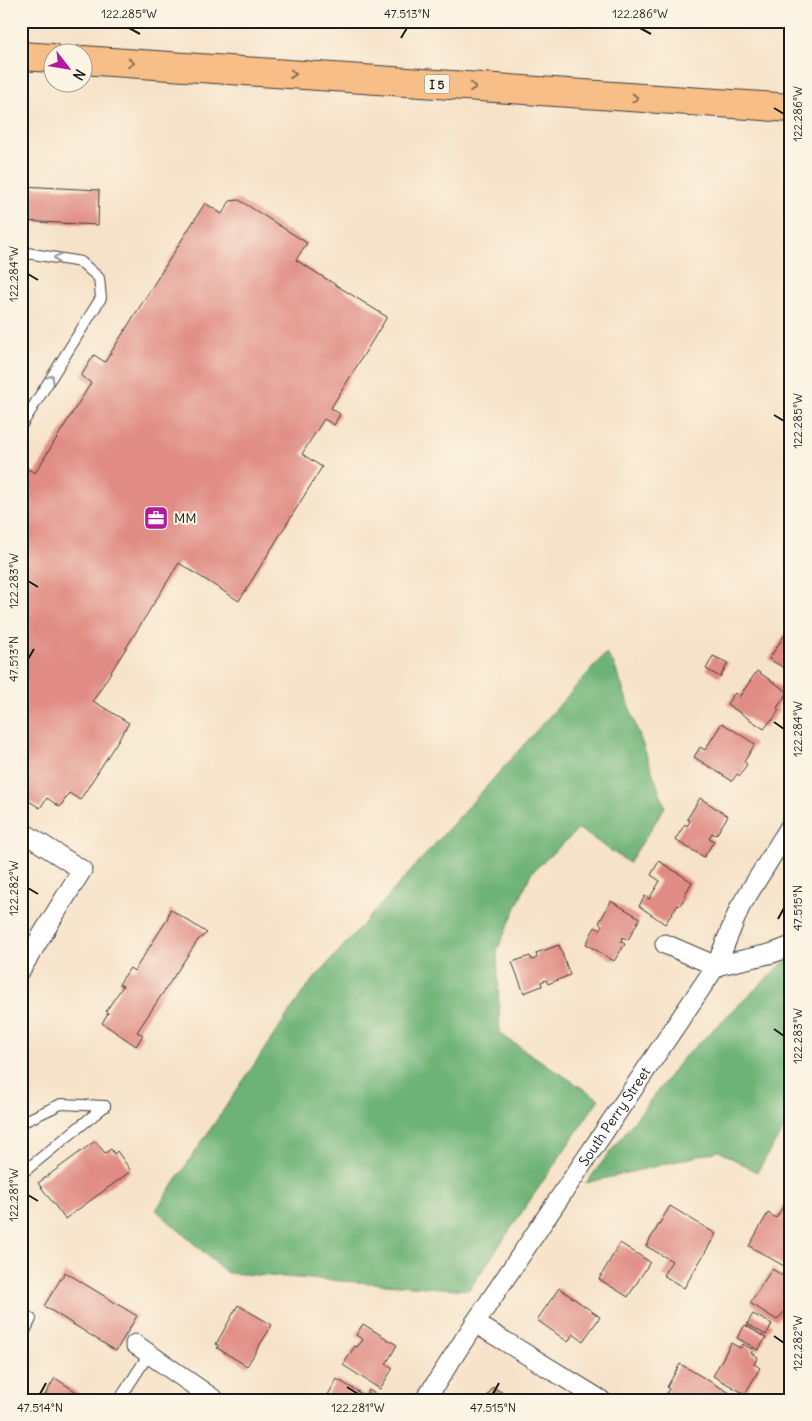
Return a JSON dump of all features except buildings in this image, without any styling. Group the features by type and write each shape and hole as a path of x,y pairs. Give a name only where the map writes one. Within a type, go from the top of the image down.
{"highway":[{"path":"21,56 42,57"},
{"name":"I 5","path":"92,61 791,108"}],"street":[{"name":"South Perry Street","path":"425,1400 716,966 740,907 791,825"},
{"path":"21,831 82,870 21,969"},
{"path":"665,944 716,966 773,953 791,946"},
{"path":"475,1323 601,1400"},
{"path":"142,1349 215,1400"}],"lane":[{"path":"21,252 81,262 99,278 102,298 23,421"},
{"path":"21,1123 61,1104 105,1106 21,1174"},
{"path":"21,1312 31,1319 21,1340"},
{"path":"119,1400 142,1349"}],"green space":[{"path":"606,653 614,664 665,807 629,863 579,829 531,873 497,951 500,1034 599,1099 469,1290 227,1273 156,1210 305,989"},
{"path":"791,959 791,1117 757,1172 719,1151 586,1183 683,1058 785,961"}],"place":[{"name":"MM","path":"156,518"}]}
